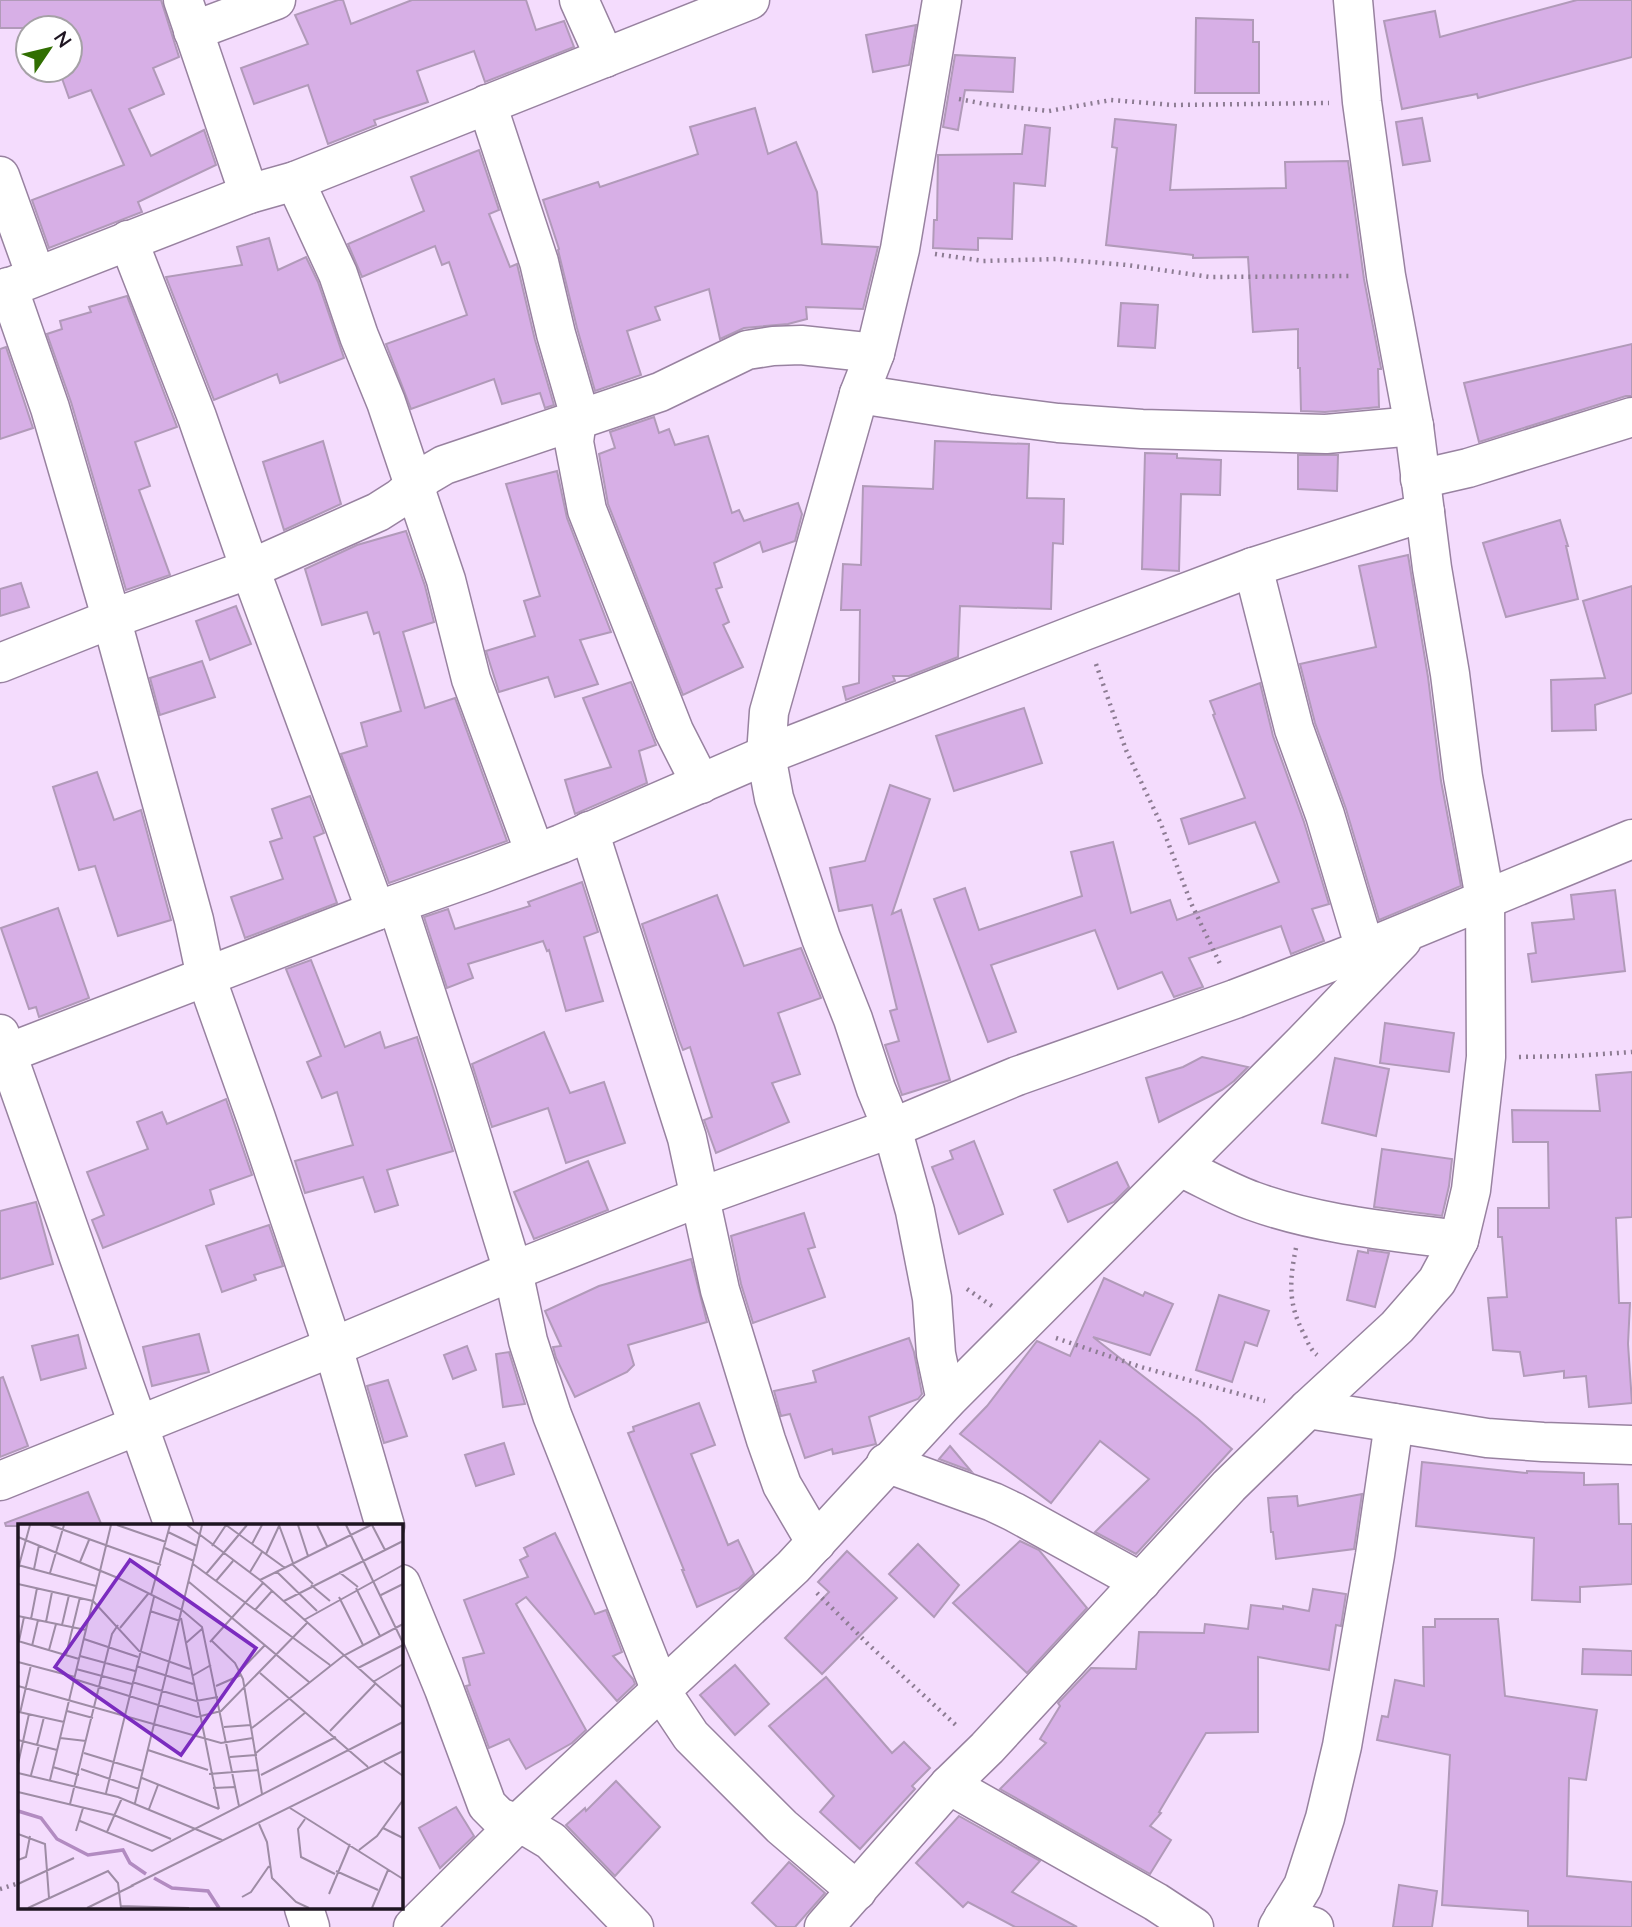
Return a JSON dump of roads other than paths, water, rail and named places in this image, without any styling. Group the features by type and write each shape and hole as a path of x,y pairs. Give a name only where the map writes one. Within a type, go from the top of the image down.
{"street":[{"path":"250,194 188,15 276,0"},
{"path":"579,0 605,58"},
{"path":"15,285 250,194 295,181 750,0"},
{"path":"942,0 900,249 875,353 859,394 769,712 766,755 774,798 821,938 892,1128 915,1211 932,1298 936,1354 946,1401"},
{"path":"824,1927 949,1785 1229,1486 1397,1327 1437,1281 1459,1240 1471,1190 1486,1057 1485,898 1463,777 1414,426 1386,276 1362,102 1353,0"},
{"path":"487,104 539,262 578,411 574,442 587,510 674,731 701,784"},
{"path":"0,176 15,285 111,619 190,907 206,977 333,1347 384,1524"},
{"path":"295,181 338,274 359,336 386,402 446,580 471,679 535,853"},
{"path":"128,240 197,417 250,569 455,1082 513,1271 528,1341 552,1415 661,1691 691,1736 782,1827 857,1891"},
{"path":"0,663 111,619 250,569 378,512 444,465 660,392 747,350 801,345 875,353"},
{"path":"859,394 1058,423 1142,429 1326,434 1414,426"},
{"path":"173,1524 2,1048 206,977 535,853 766,755 1253,567 1422,495 1468,468 1632,417"},
{"path":"1253,567 1294,729 1325,814 1365,949"},
{"path":"589,831 687,1138 720,1290 804,1555"},
{"path":"0,1482 513,1271 700,1198 892,1128 1017,1076 1235,999 1365,949 1632,839"},
{"path":"413,1927 517,1824 804,1555 946,1401 1303,1043 1412,929"},
{"path":"1180,1167 1253,1201 1305,1216 1459,1240"},
{"path":"1308,1409 1487,1438 1632,1445"},
{"path":"1292,1924 1325,1818 1342,1746 1394,1423"},
{"path":"887,1463 993,1502 1141,1582"},
{"path":"402,1586 487,1805 499,1817 531,1829 551,1841 634,1927"},
{"path":"949,1785 1156,1902 1195,1927"},
{"path":"305,1910 310,1927"}]}
